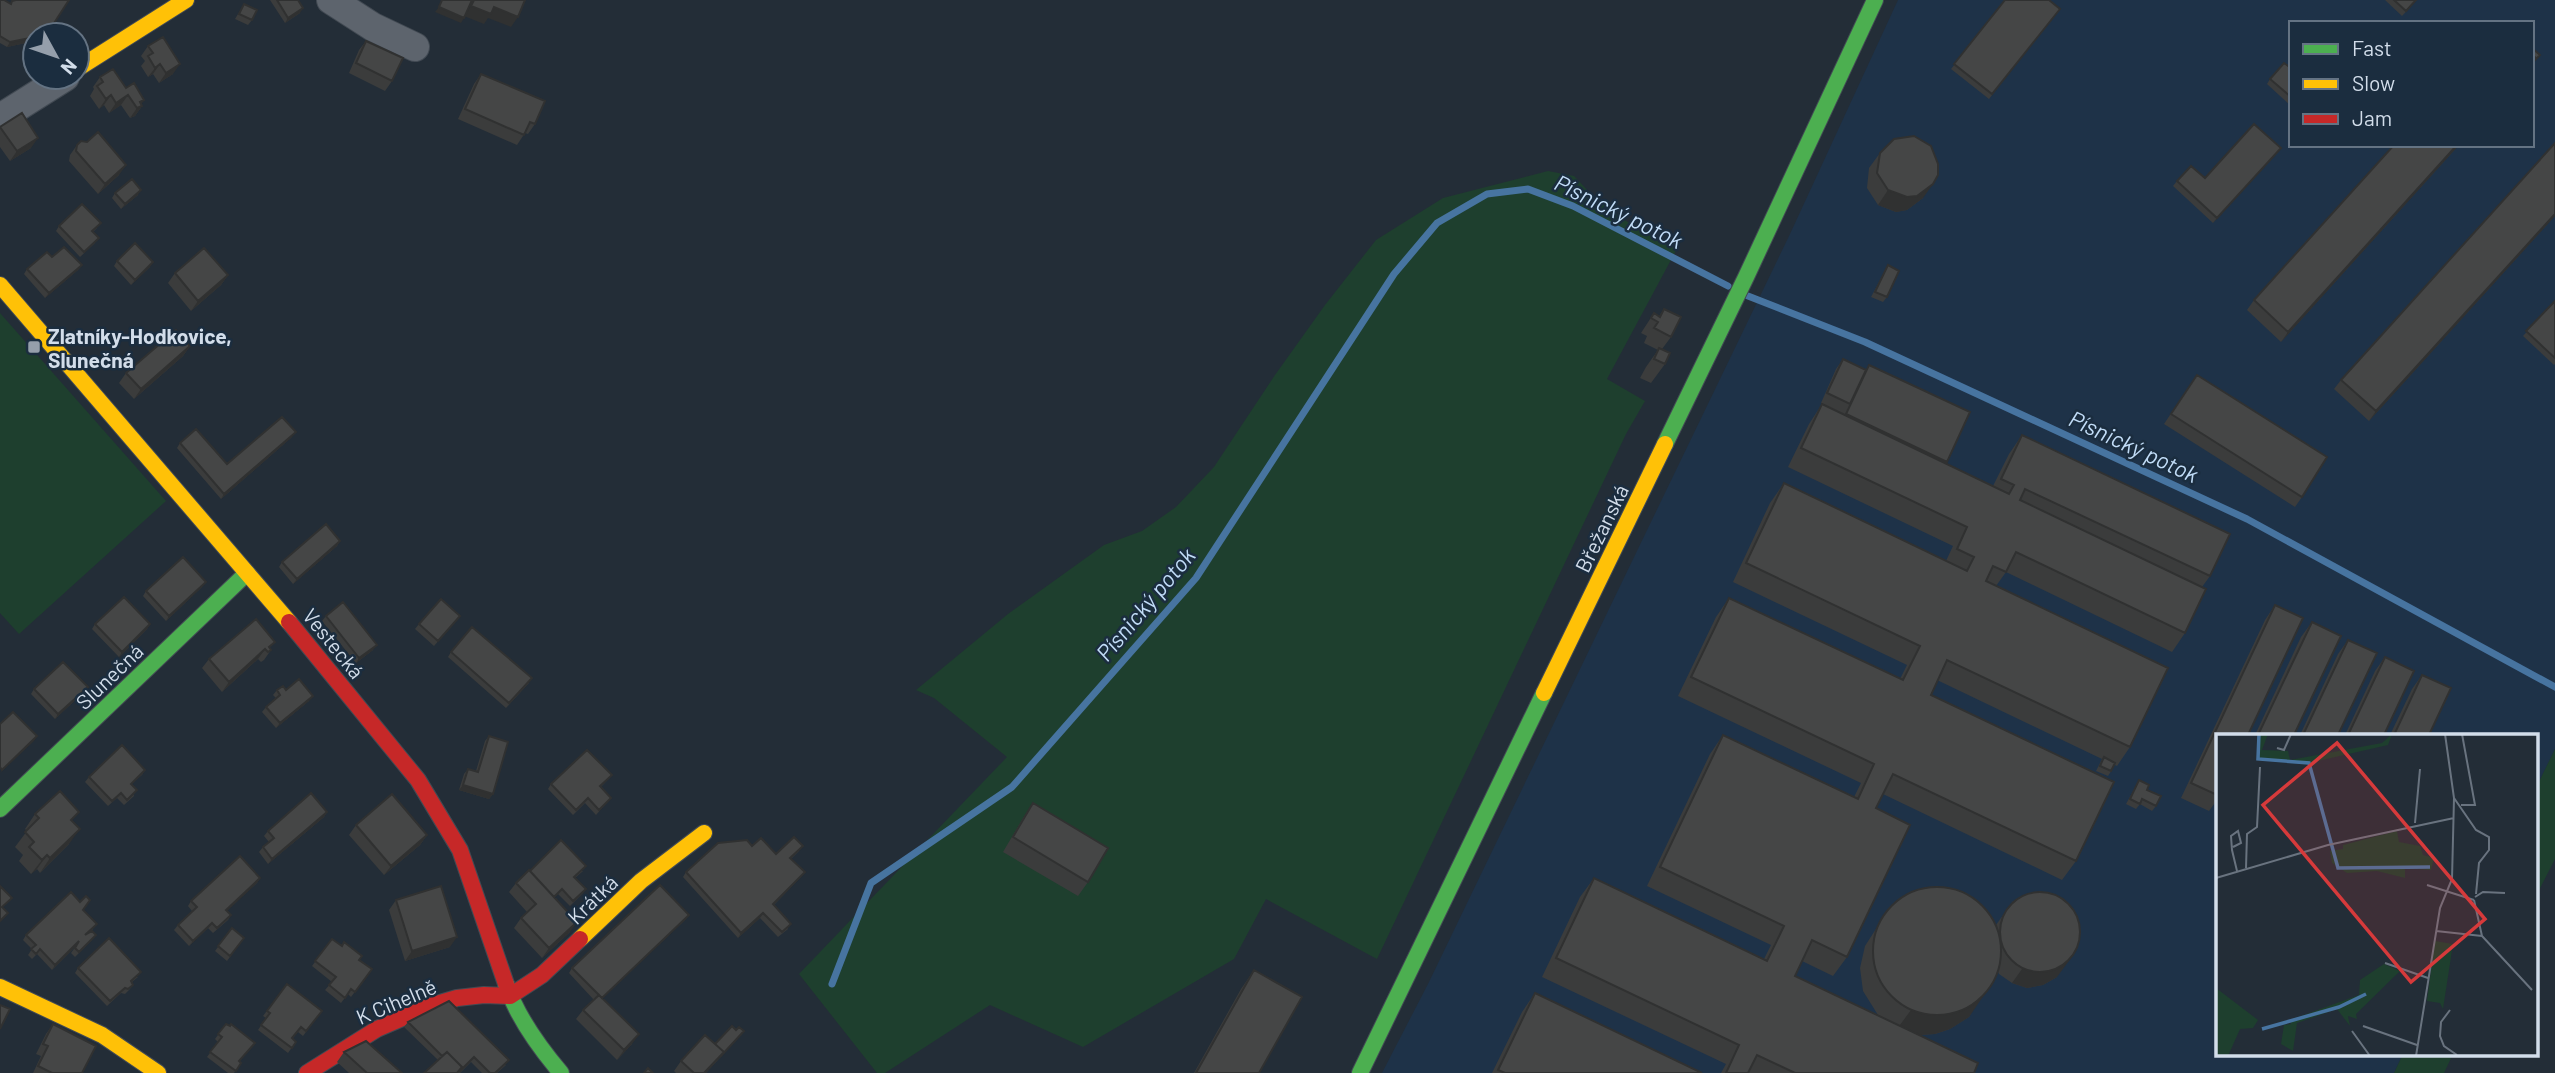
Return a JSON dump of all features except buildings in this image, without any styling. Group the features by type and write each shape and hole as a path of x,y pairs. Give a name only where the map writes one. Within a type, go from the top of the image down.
{"street":[{"path":"91,60 186,0"},
{"path":"331,0 373,27 415,47"},
{"name":"Břežanská","path":"1360,1073 1746,277 1875,0"},
{"path":"0,118 43,91"},
{"name":"Vestecká","path":"0,285 247,573 418,780 460,850 510,996 540,1048 561,1073"},
{"name":"Slunečná","path":"0,809 247,573"},
{"name":"Krátká","path":"510,996 542,975 641,881 704,833"},
{"path":"0,987 102,1035 158,1073"},
{"name":"K Cihelně","path":"307,1073 349,1044 436,1003 491,993 510,996"}],"shaded area":[{"path":"1898,0 2555,0 2555,749 2538,784 2538,734 2216,734 2216,1056 2402,1056 2394,1073 1382,1073 1428,984 1790,234"}],"green space":[{"path":"1548,171 1574,176 1594,197 1626,221 1658,238 1679,245 1607,379 1645,401 1626,434 1377,959 1266,899 1234,959 1083,1047 990,1005 885,1073 877,1073 799,974 1007,757 934,698 916,690 1008,614 1104,545 1142,531 1176,507 1214,467 1275,375 1376,240 1443,198"},
{"path":"0,313 166,501 19,634 0,613"},
{"path":"2555,749 2555,859 2538,892 2538,784"},
{"path":"2402,1056 2452,1056 2444,1073 2394,1073"}],"waterway":[{"name":"Písnický potok","path":"832,984 871,883 1012,787 1196,578 1394,274 1437,223 1487,194 1528,189 1573,206 1728,286"},
{"name":"Písnický potok","path":"1748,296 1865,342 2247,519 2555,687"}],"traffic: fast":[{"path":"1665,444 1875,0"},
{"path":"0,809 247,573"},
{"path":"1360,1073 1544,693"},
{"path":"506,984 529,1031 561,1073"}],"traffic: slow":[{"path":"91,60 186,0"},
{"path":"0,285 289,622"},
{"path":"1544,693 1665,444"},
{"path":"580,939 641,881 704,833"},
{"path":"0,987 102,1035 158,1073"}],"traffic: jam":[{"path":"289,622 418,780 460,850 506,984"},
{"path":"307,1073 377,1029 430,1006 457,998 510,996 542,975 580,939"}],"place":[{"name":"Zlatníky-Hodkovice, Slunečná","path":"34,347"}]}
